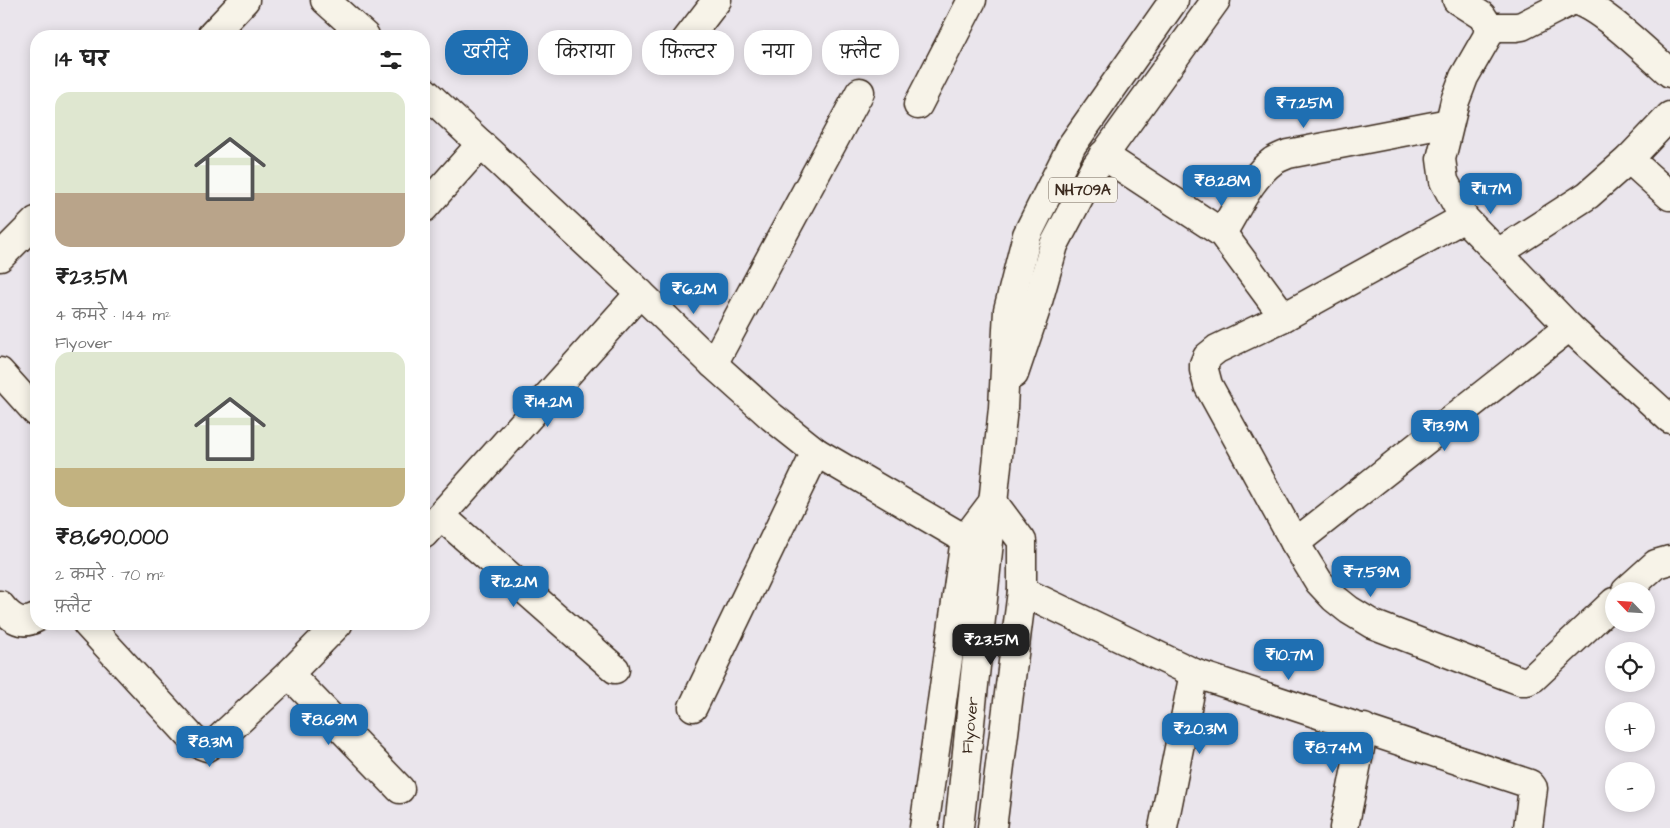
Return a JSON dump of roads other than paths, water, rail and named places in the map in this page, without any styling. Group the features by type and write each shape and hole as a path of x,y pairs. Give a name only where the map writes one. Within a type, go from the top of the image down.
{"main road":[{"path":"217,30 245,0"},
{"path":"325,0 358,30"},
{"path":"694,30 717,0"},
{"path":"918,104 972,0"},
{"name":"NH709A","path":"993,502 1003,408 1008,310 1027,235 1072,145 1174,0"},
{"name":"NH709A","path":"1003,408 1035,312 1054,245 1103,155 1216,0"},
{"path":"1457,0 1482,16 1489,27 1487,37 1464,77 1455,101 1441,159 1444,181 1464,218 1498,254 1569,327 1670,419"},
{"path":"1489,27 1522,26 1573,0 1581,2 1605,17 1670,72"},
{"path":"713,364 860,92"},
{"path":"430,96 713,364 772,417 816,452 977,538 924,828"},
{"path":"1498,254 1588,195 1629,159 1670,116"},
{"path":"1222,233 1261,172 1274,161 1288,154 1449,123"},
{"path":"430,201 482,144"},
{"path":"1103,155 1222,233 1284,317"},
{"path":"1629,159 1670,196"},
{"path":"1464,218 1284,317 1217,349 1207,357 1204,364 1208,385 1295,543 1319,582 1349,610 1372,624 1521,681 1527,681 1605,610"},
{"path":"0,257 30,227"},
{"path":"615,669 432,525 640,293"},
{"path":"1295,543 1569,327"},
{"path":"0,372 30,405"},
{"path":"693,707 816,452"},
{"path":"992,828 1022,591 1022,541 993,502"},
{"name":"Flyover","path":"959,828 977,538 993,502"},
{"path":"1636,582 1656,564 1670,560"},
{"path":"1022,591 1194,673 1530,784 1533,788 1528,828"},
{"path":"0,605 6,613 19,622 30,621"},
{"path":"93,630 192,738 199,744 207,747 218,740 289,674 332,630"},
{"path":"1163,828 1194,673"},
{"path":"289,674 400,789"},
{"path":"1344,828 1364,728"}]}
